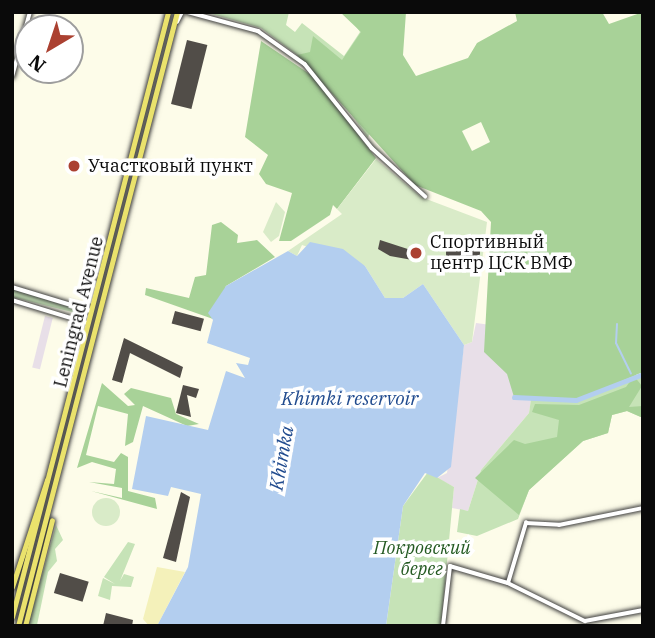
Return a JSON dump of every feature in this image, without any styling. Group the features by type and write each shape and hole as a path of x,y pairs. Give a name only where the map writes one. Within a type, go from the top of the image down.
{"main road":[{"name":"Leningrad Avenue","path":"12,617 58,451 165,25 166,12"},
{"name":"Leningrad Avenue","path":"18,626 68,455 173,31 180,12"},
{"path":"12,587 58,451"},
{"path":"25,626 68,455"}],"street":[{"path":"12,77 30,12"},
{"path":"188,12 262,33 306,64 372,148 425,196"},
{"path":"12,287 93,312"},
{"path":"12,300 90,324"},
{"path":"508,583 520,530 529,521 564,524 643,508"},
{"path":"443,626 450,566 508,583 585,621 643,610"}],"shaded area":[{"path":"45,316 53,318 40,369 32,367"},
{"path":"476,323 530,330 533,387 529,413 481,470 468,511 452,508 454,487 437,478 447,473 464,345 472,342"}],"green space":[{"path":"205,12 289,12 286,25 295,32 302,23 344,56 360,32 346,12 406,12 368,138 325,78 297,55 261,28"},
{"path":"340,12 406,12 403,55 416,76 468,58 477,43 517,21 515,12 602,12 609,24 643,12 643,372 576,400 514,397 507,374 484,352 491,222 481,211 415,185 297,55 310,52 313,36 342,60 361,32","holes":["481,122 490,142 472,151 462,131"]},
{"path":"261,41 314,77 376,158 337,209 333,205 330,215 291,241 279,241 292,193 266,184 259,174 268,155 245,137"},
{"name":"Спортивный центр ЦСК ВМФ","path":"376,159 421,197 487,222 472,342 464,345 423,284 403,298 385,298 365,266 302,245 297,256 288,251 342,214 337,209"},
{"path":"276,202 285,212 279,236 271,242 263,232"},
{"path":"221,222 238,235 237,243 257,240 275,257 226,286 213,319 145,295 146,288 189,298 195,277 206,275 212,225"},
{"path":"12,289 85,312 88,316 12,297"},
{"path":"631,374 643,377 643,418 627,411 612,415 608,433 583,441 529,490 518,519 477,536 457,532 460,509 468,511 481,470 529,413 531,399 576,400"},
{"path":"634,376 642,386 629,407 643,406 643,418 627,411 612,415 608,433 583,441 529,490 519,515 475,478 514,440 525,444 557,437 559,420 532,412 535,404 579,405 626,387"},
{"path":"102,383 128,406 135,405 124,394 131,388 171,398 176,414 199,424 187,426 143,406 133,442 125,446 128,414 98,406 86,455 114,462 121,453 128,457 128,491 155,498 157,509 91,491 122,498 122,488 89,482 114,484 116,469 92,462 77,468"},
{"name":"Покровский берег","path":"428,472 454,487 441,626 386,626 403,506"},
{"path":"106,498 116,502 120,512 116,522 106,526 96,522 92,512 96,502"},
{"path":"56,525 63,540 55,549 57,561 48,572 37,625 28,626"},
{"path":"128,542 135,544 120,581 124,574 134,577 131,587 112,586 110,600 98,596 103,578 115,584 104,577"}],"sand":[{"path":"157,567 185,572 157,626 149,626 143,619"}],"water":[{"name":"Khimki reservoir","path":"310,242 343,249 365,266 385,298 403,298 423,284 464,345 451,467 437,478 425,473 403,506 386,626 157,626 188,567 201,494 171,487 168,496 132,489 146,416 208,430 226,371 245,378 236,363 248,365 250,358 207,343 213,320 208,313 226,286 288,251 297,256"}],"building":[{"path":"187,40 207,45 191,109 171,104"},
{"path":"463,236 475,241 480,253 475,265 463,270 451,265 446,253 451,241"},
{"path":"380,240 420,253 418,261 390,256 378,249"},
{"path":"175,311 204,319 201,331 172,324"},
{"path":"124,338 183,367 180,378 130,353 122,383 112,380"},
{"path":"183,385 199,389 196,398 187,395 191,417 176,413"},
{"path":"181,492 190,497 176,562 163,558"},
{"path":"60,573 89,582 83,602 54,593"},
{"path":"106,613 133,620 132,626 103,626"}],"waterway":[{"path":"617,324 616,343 631,374"},
{"name":"Khimka","path":"514,397 576,400 643,374"}],"place":[{"name":"Участковый пункт","path":"74,166"},
{"name":"Спортивный центр ЦСК ВМФ","path":"416,253"}]}
